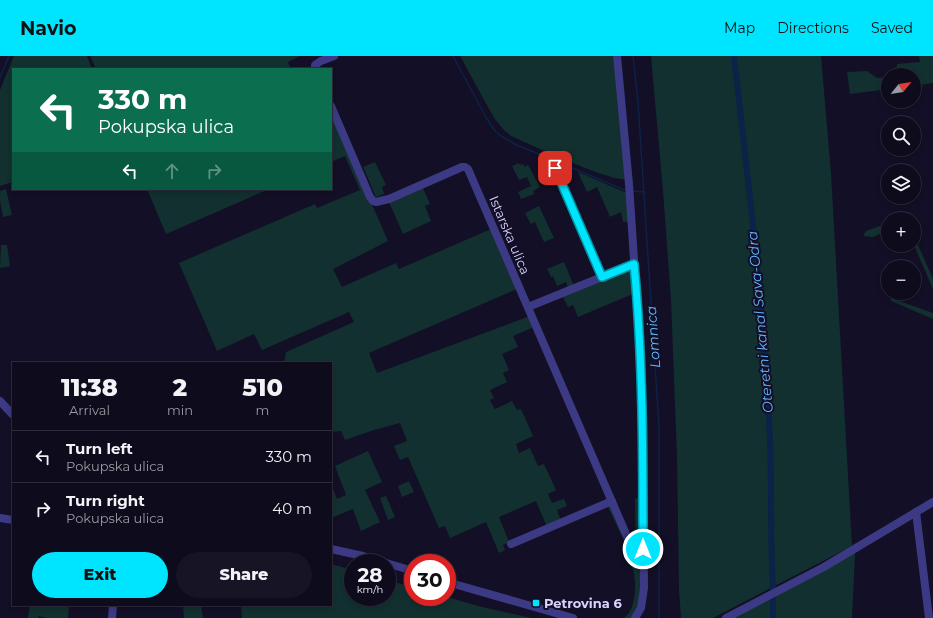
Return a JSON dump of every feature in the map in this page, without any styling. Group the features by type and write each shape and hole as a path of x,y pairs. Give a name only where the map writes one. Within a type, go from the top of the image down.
{"street":[{"path":"315,68 315,65 318,63 334,56"},
{"path":"617,56 629,184 640,358 643,461 643,603 635,618"},
{"name":"Istarska ulica","path":"332,108 373,201 376,202 389,199 462,167 468,169 635,553 643,563"},
{"path":"555,168 602,277"},
{"path":"528,307 634,264"},
{"path":"0,401 12,414"},
{"path":"510,544 612,501"},
{"path":"726,618 824,568 933,502"},
{"path":"916,512 929,618"},
{"path":"0,518 12,520"},
{"path":"332,549 363,556 404,568"},
{"path":"456,585 573,618"},
{"path":"112,618 113,606"}],"green space":[{"path":"14,56 87,56 92,68 12,68 12,182 0,186 0,90"},
{"path":"90,56 300,56 288,62 291,68 96,68"},
{"path":"460,56 613,56 625,179 604,175 588,169 511,136 494,118"},
{"path":"651,56 821,56 831,173 852,546 713,618 681,618 671,300"},
{"path":"919,56 933,56 933,83 921,85 921,68 897,68 897,64 920,62"},
{"path":"867,71 877,78 881,78 881,90 850,94 847,72"},
{"path":"332,113 388,241 333,269 342,287 396,263 399,269 491,229 517,289 369,353 377,373 530,316 534,327 513,336 518,347 502,354 509,370 503,373 507,382 490,390 494,398 490,400 495,409 512,401 517,410 521,409 533,436 516,444 519,453 530,448 538,466 544,464 556,490 548,494 552,503 564,499 567,506 557,510 561,521 547,527 536,501 499,517 509,542 503,545 505,550 499,553 486,522 450,538 445,526 439,528 408,457 400,460 394,446 407,441 400,423 345,440 341,431 332,432 332,362 284,362 286,352 354,322 349,312 262,350 254,334 217,351 179,263 315,204 317,208 360,190 345,156 332,162"},
{"path":"375,162 386,185 382,187 384,194 376,197 363,167"},
{"path":"519,163 520,165 523,164 525,167 528,165 540,187 533,191 534,194 521,199 518,192 531,186 527,177 519,180 512,166"},
{"path":"578,172 627,193 629,222 623,222 621,212 610,217 597,187 587,192"},
{"path":"422,186 430,204 425,206 431,221 403,234 389,202"},
{"path":"6,189 12,215 3,217 0,191"},
{"path":"147,190 267,190 166,234"},
{"path":"539,206 554,238 544,242 535,222 531,224 525,213"},
{"path":"881,226 881,233 873,237 863,236 866,231"},
{"path":"1,245 7,245 10,266 0,268"},
{"path":"917,252 921,252 933,279 933,289 921,260"},
{"path":"564,262 574,286 568,288 566,282 557,286 553,276 551,277 547,269"},
{"path":"629,269 631,270 635,293 578,317 573,305 568,307 562,295"},
{"path":"897,300 933,313 933,319 891,301"},
{"path":"368,451 382,482 365,490 380,522 361,531 353,509 332,518 332,486 337,499 346,495 335,466"},
{"path":"409,481 414,492 402,497 398,486"},
{"path":"386,496 395,517 388,520 380,498"},
{"path":"641,496 641,554 636,552 635,499"},
{"path":"612,505 640,567 641,602 632,618 624,618 631,609 633,603 635,582 633,570 627,554 625,543 608,507"},
{"path":"855,553 852,618 732,618"},
{"path":"332,564 344,568 344,606 396,606 396,582 404,585 404,606 456,606 456,600 532,618 242,618 241,606 332,606"},
{"path":"30,606 69,606 68,618 47,618 39,616 38,618 28,618"},
{"path":"183,606 201,606 203,618 184,618"}],"waterway":[{"path":"0,77 9,56"},
{"path":"453,56 487,119 495,131 501,136 517,145 625,190"},
{"name":"Lomnica","path":"633,56 638,102 659,427 659,618"},
{"name":"Oteretni kanal Sava-Odra","path":"734,56 760,296 768,393 773,589"},
{"path":"633,191 644,192"},
{"name":"Oteretni kanal Sava-Odra","path":"773,596 773,618"}],"place":[{"name":"Petrovina 6","path":"536,603"}],"route":[{"path":"555,168 602,277 634,264 640,350 643,461 643,549"}]}
